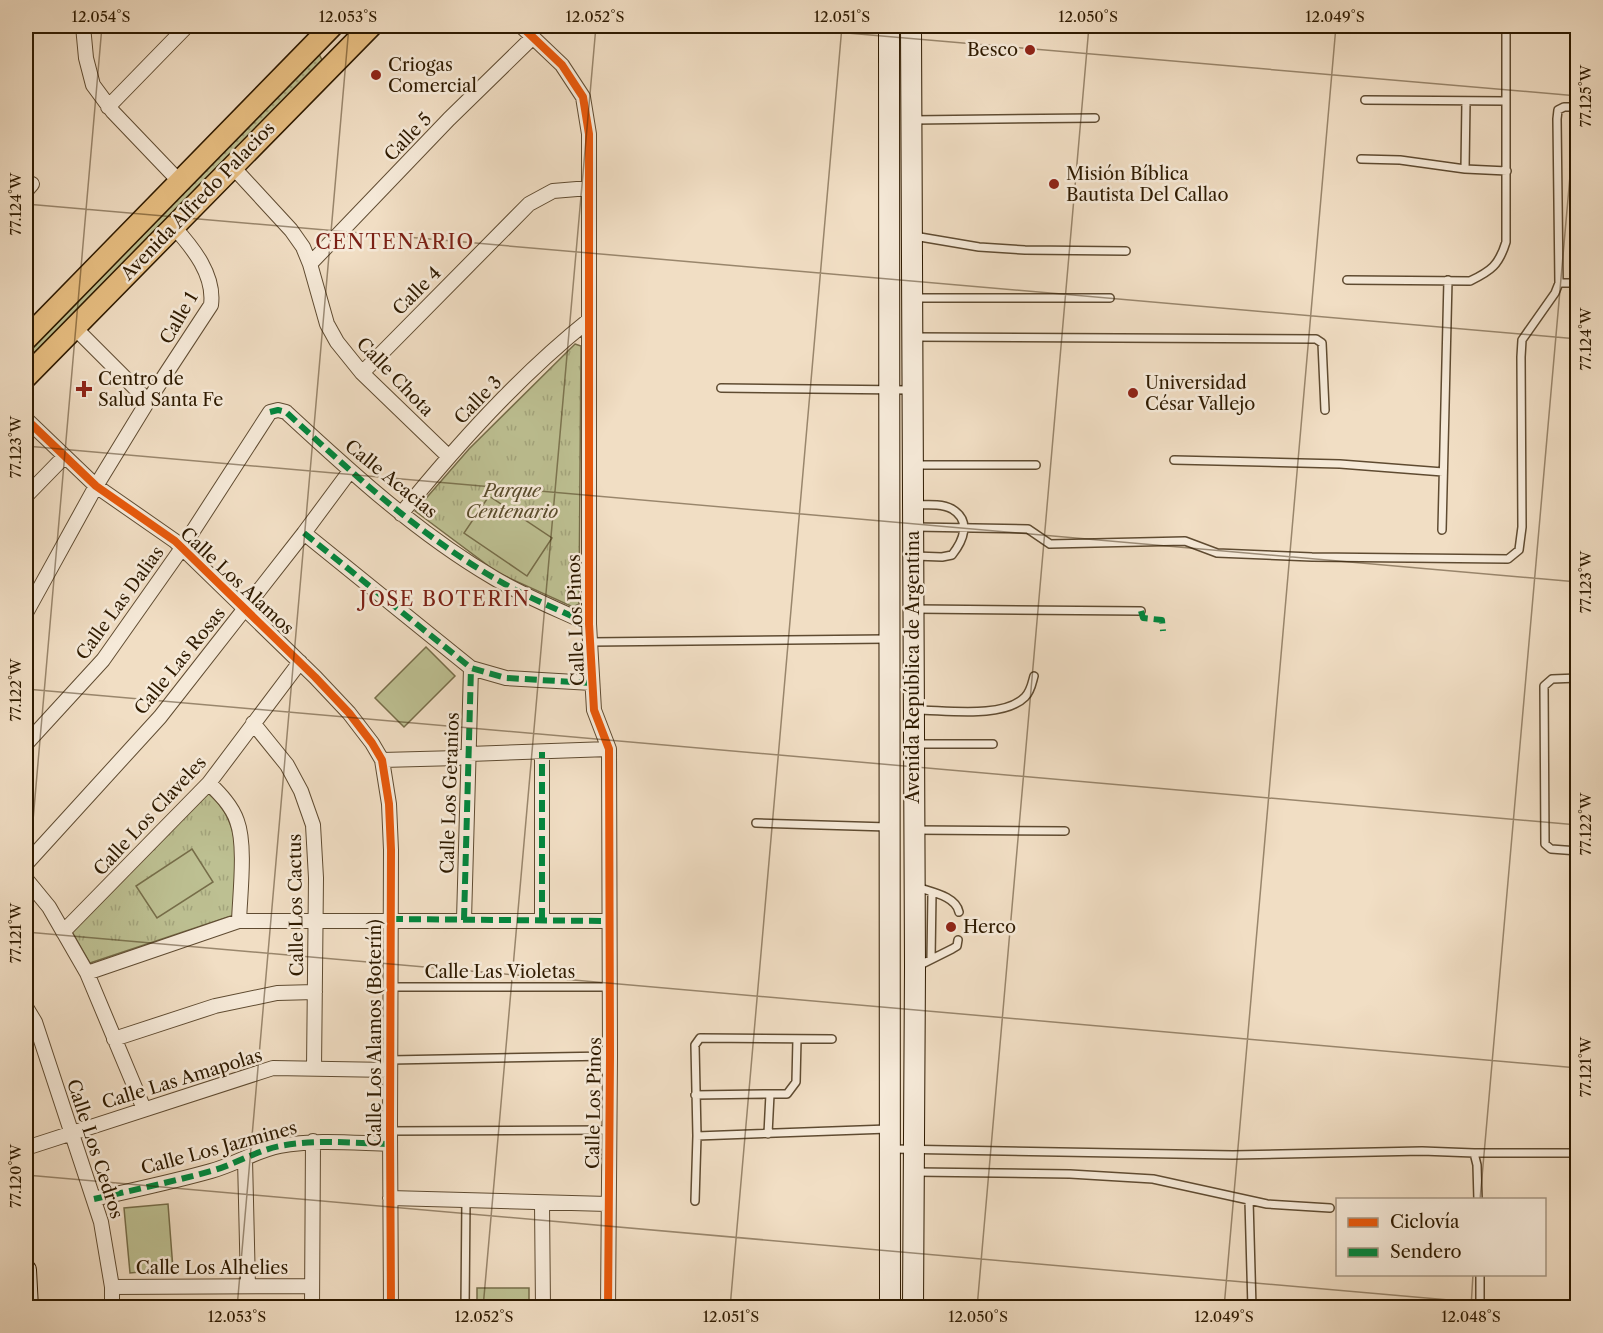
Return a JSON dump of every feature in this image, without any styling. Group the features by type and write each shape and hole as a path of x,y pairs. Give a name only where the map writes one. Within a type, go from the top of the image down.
{"main road":[{"name":"Avenida Alfredo Palacios","path":"26,377 371,26"},
{"name":"Avenida Alfredo Palacios","path":"26,339 329,29"},
{"path":"329,29 344,53"},
{"path":"889,33 911,33"},
{"name":"Avenida República de Argentina","path":"889,33 890,1308"},
{"name":"Avenida República de Argentina","path":"911,33 914,830 923,890 923,963 913,1149 913,1308"},
{"path":"889,163 911,162"},
{"path":"889,317 912,308"},
{"path":"26,1270 28,1308"}],"street":[{"path":"83,26 86,58 93,85 108,107 178,181"},
{"path":"108,107 188,26"},
{"name":"Calle Los Pinos","path":"521,26 562,65 583,97 589,134 589,624 594,710 609,749 608,1308"},
{"name":"Calle 5","path":"310,264 533,37"},
{"name":"Calle Chota","path":"232,166 291,230 303,247 327,324 338,342 362,373 448,456"},
{"name":"Calle 4","path":"362,373 529,204 554,191 589,188"},
{"name":"Calle 1","path":"26,613 96,486 211,305 213,294 206,273 192,248 174,226"},
{"name":"Calle 3","path":"401,514 448,456 550,351 589,320"},
{"path":"74,327 148,401"},
{"name":"Calle Acacias","path":"270,412 278,410 286,412 401,514 494,578 589,624"},
{"name":"Calle Las Dalias","path":"26,744 103,660 182,548 270,412"},
{"name":"Calle Los Alamos","path":"26,419 96,486 182,548 300,662 349,713 382,760"},
{"path":"26,496 64,457"},
{"name":"Calle Las Rosas","path":"26,864 160,717 350,471"},
{"path":"304,533 471,668 506,678 592,683"},
{"name":"Calle Los Claveles","path":"63,932 209,783 300,662"},
{"name":"Calle Los Geranios","path":"464,920 471,668"},
{"name":"Calle Los Cactus","path":"253,723 287,765 301,791 313,825 316,878 314,1069"},
{"path":"382,760 609,749"},
{"path":"542,752 542,920"},
{"name":"Calle Los Alamos (Boterín)","path":"382,760 389,804 392,1308"},
{"path":"209,783 230,808 238,822 241,861 239,921"},
{"path":"26,879 49,907 87,973 144,1109"},
{"path":"87,973 239,921 609,921"},
{"path":"114,1039 215,1006 277,993 315,992"},
{"name":"Calle Los Cedros","path":"26,1007 35,1022 101,1222 112,1287 112,1308"},
{"name":"Calle Las Amapolas","path":"26,1148 273,1068 314,1069 390,1065"},
{"name":"Calle Los Jazmines","path":"94,1199 212,1171 257,1152 278,1146 390,1138"},
{"path":"312,1308 313,1142"},
{"path":"245,1159 248,1286"},
{"path":"390,1198 608,1204"},
{"path":"542,1203 543,1308"},
{"name":"Calle Los Alhelies","path":"112,1287 312,1286"}],"lane":[{"path":"1347,280 1470,281 1488,273 1502,257 1506,242 1506,26"},
{"path":"1365,100 1506,101"},
{"path":"1465,169 1466,101"},
{"path":"912,527 1028,529 1050,544 1185,541 1217,553 1312,557 1508,559 1519,550 1522,527 1522,340 1555,293 1559,283 1557,119 1558,110 1564,107 1578,107"},
{"path":"911,120 1095,118"},
{"path":"1361,159 1400,160 1465,169 1507,171"},
{"path":"911,235 990,248 1126,251"},
{"path":"1442,530 1448,280"},
{"path":"1559,283 1578,283"},
{"path":"912,308 1110,298"},
{"path":"912,338 1316,339 1322,343 1325,410"},
{"path":"721,388 912,390"},
{"path":"1173,460 1340,464 1443,472"},
{"path":"912,465 1036,465"},
{"path":"913,505 937,505 952,509 961,519 964,527 962,543 952,555 913,556"},
{"path":"913,609 1141,611"},
{"path":"591,642 890,639"},
{"path":"914,710 981,711 1012,706 1025,697 1031,689 1034,676"},
{"path":"1578,678 1552,679 1544,686 1545,844 1551,849 1578,851"},
{"path":"914,744 993,744"},
{"path":"756,823 890,827"},
{"path":"914,830 1065,831"},
{"path":"923,890 953,900 959,912"},
{"path":"923,963 957,946 958,940"},
{"name":"Calle Las Violetas","path":"391,987 609,987"},
{"path":"695,1201 697,1136 695,1046 700,1038 832,1040"},
{"path":"696,1095 787,1094 796,1082 797,1039"},
{"name":"Calle Las Amapolas","path":"390,1065 610,1056"},
{"path":"768,1134 770,1094"},
{"path":"697,1136 890,1129"},
{"name":"Calle Los Jazmines","path":"390,1138 608,1130"},
{"path":"890,1149 1233,1155 1422,1150 1474,1154 1578,1153"},
{"path":"1474,1154 1477,1165 1478,1198"},
{"path":"913,1172 1070,1174 1153,1179 1292,1207 1330,1208"},
{"path":"465,1200 465,1308"},
{"path":"1250,1200 1252,1308"},
{"path":"1480,1276 1480,1308"}],"green space":[{"path":"319,54 325,66 26,370 26,353"},
{"name":"Parque Centenario","path":"575,344 581,346 579,604 573,607 498,573 415,511 469,449"},
{"path":"489,496 552,538 527,576 464,533"},
{"path":"426,647 455,676 404,727 375,698"},
{"path":"208,793 221,807 233,831 237,859 234,915 90,963 71,930"},
{"path":"192,849 213,882 157,918 136,886"},
{"path":"168,1204 173,1269 130,1273 124,1208"},
{"path":"477,1288 529,1288 529,1307 477,1307"}],"marked path":[{"path":"270,412 278,410 286,412 386,501 438,542 517,591 589,624"},
{"path":"304,533 471,668 506,678 592,683"},
{"path":"1141,611 1143,618 1162,620 1163,631"},
{"path":"464,920 471,668"},
{"path":"542,752 542,920"},
{"path":"391,919 609,921"},
{"path":"94,1199 211,1171 280,1146 321,1142 390,1144"}],"cycle path":[{"path":"521,26 562,65 583,97 589,134 589,624 594,710 609,749 608,1308"},
{"path":"26,419 96,486 175,541 315,677 349,713 382,760 389,804 391,850 391,1308"}],"place":[{"name":"Besco","path":"1030,50"},
{"name":"Criogas Comercial","path":"376,75"},
{"name":"Misión Bíblica Bautista Del Callao","path":"1054,184"},
{"name":"Centro de Salud Santa Fe","path":"84,389"},
{"name":"Universidad César Vallejo","path":"1133,393"},
{"name":"Herco","path":"951,927"}],"district":[{"name":"CENTENARIO","path":"395,242"},
{"name":"JOSE BOTERIN","path":"445,599"}]}
